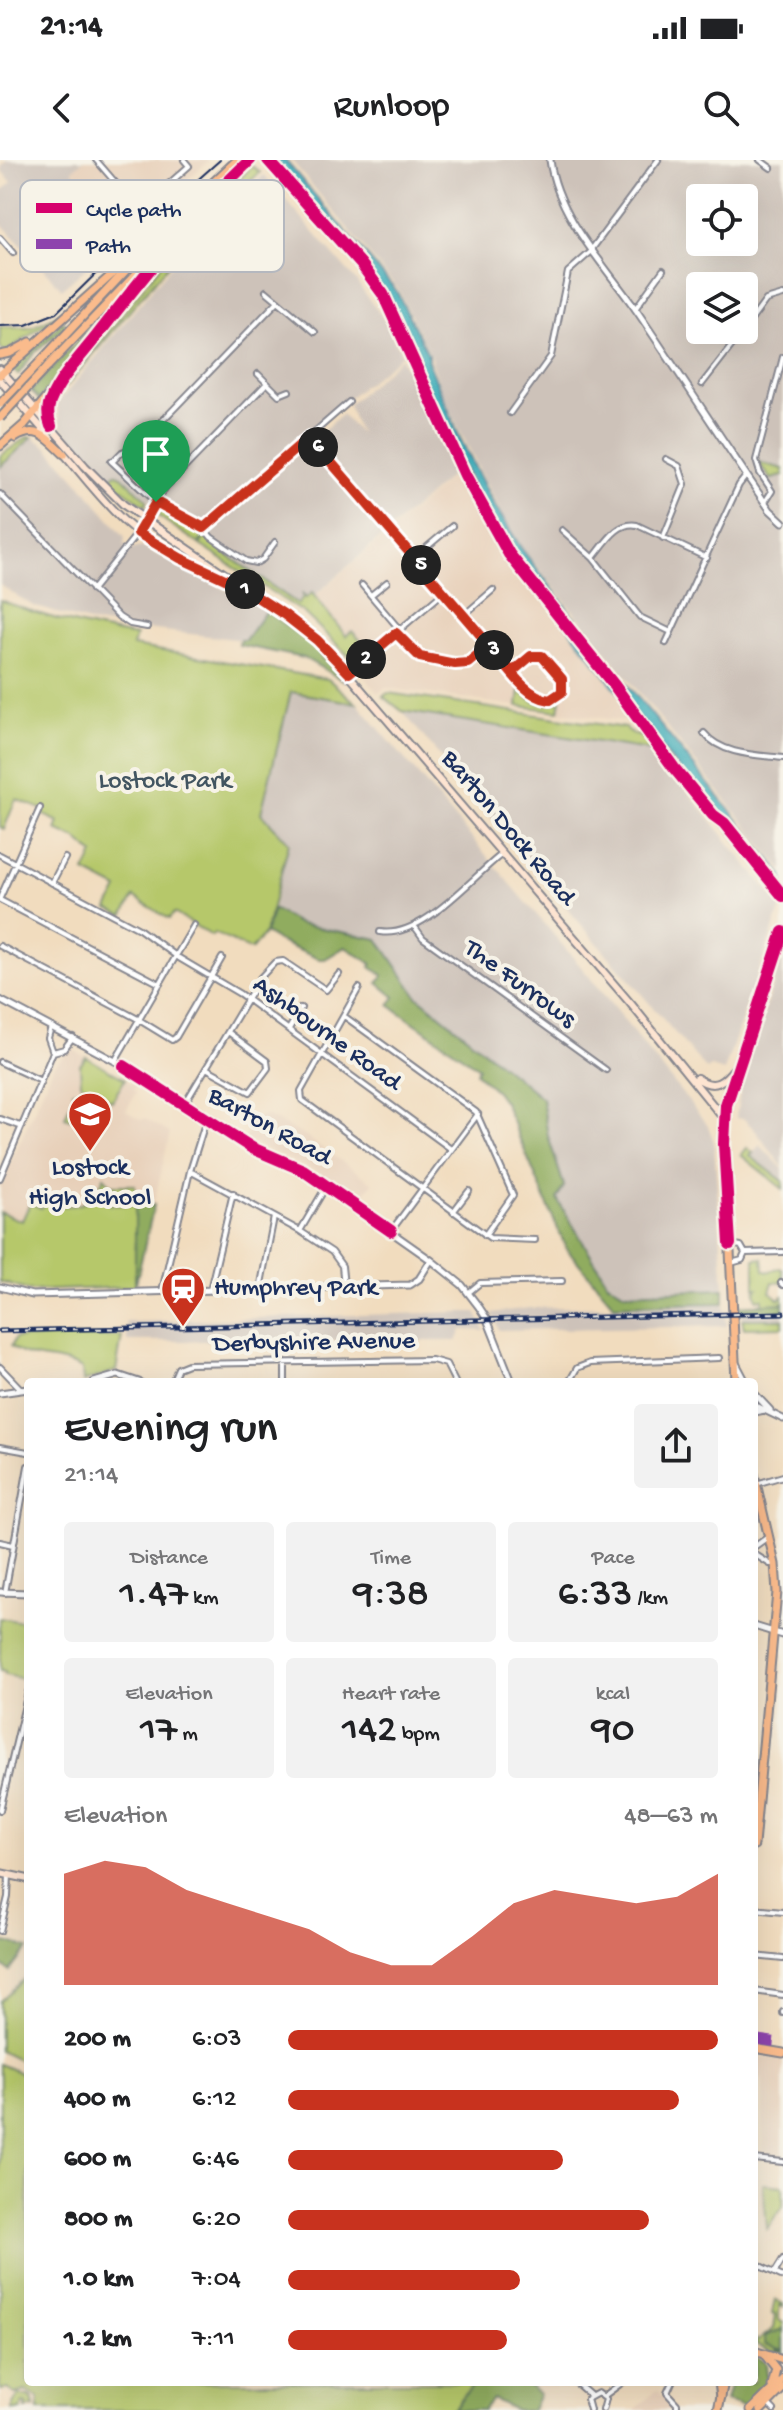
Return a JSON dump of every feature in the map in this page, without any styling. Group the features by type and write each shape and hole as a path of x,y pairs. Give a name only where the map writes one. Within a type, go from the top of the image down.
{"main road":[{"path":"216,180 237,160"},
{"path":"229,180 250,160"},
{"path":"1,374 114,272"},
{"path":"0,418 43,364 126,272"},
{"path":"0,404 135,272"},
{"path":"0,447 34,413 150,272"},
{"path":"0,355 10,353 47,332"},
{"path":"51,426 48,413 51,400 78,360"},
{"name":"Barton Dock Road","path":"1,374 64,454 138,533 180,558 240,586"},
{"name":"Barton Dock Road","path":"34,413 51,426 101,483 145,520 303,628 349,673 724,1119"},
{"path":"0,447 33,431 42,434 64,454"},
{"path":"736,1378 724,1119 727,1097 783,932"},
{"path":"687,1072 713,1085 723,1081 738,1063"},
{"path":"758,1492 778,1567 779,1634 758,1811"},
{"path":"0,1873 24,1879"},
{"path":"758,2049 783,2053"},
{"path":"758,2353 783,2360"},
{"path":"765,2356 776,2370 771,2388"},
{"path":"751,2410 783,2379"},
{"path":"718,2410 721,2386"},
{"path":"767,2408 783,2388"}],"street":[{"path":"96,160 114,180"},
{"path":"173,180 189,166 184,160"},
{"path":"550,160 560,195 592,250 765,502 783,522"},
{"path":"760,160 771,168"},
{"path":"510,413 551,356 568,272 592,250 655,161"},
{"path":"0,238 13,253"},
{"path":"635,309 663,270"},
{"path":"266,291 315,332"},
{"path":"758,311 766,300 783,295"},
{"path":"275,542 263,559 250,563 215,540 204,528 156,502 111,462 122,452 139,445 278,301"},
{"path":"702,384 733,344"},
{"path":"765,502 772,491 760,473 756,460 783,357"},
{"path":"258,374 279,395 289,391"},
{"path":"92,590 138,533 169,484 267,383"},
{"path":"204,528 349,402"},
{"path":"309,437 512,672 537,697 550,700 562,692 562,679 542,656 531,656 512,672"},
{"path":"663,538 685,484 679,466 666,459"},
{"path":"666,643 739,485 747,476"},
{"path":"0,494 125,622 147,627"},
{"path":"593,558 623,525 637,525 707,558"},
{"path":"414,558 452,526"},
{"path":"562,530 593,558 640,617 671,632"},
{"path":"371,595 387,582"},
{"path":"362,585 420,657 455,664 468,663 489,645"},
{"path":"464,615 493,590"},
{"path":"349,673 444,592"},
{"path":"704,733 714,742 732,750 783,758"},
{"path":"40,808 0,899 160,984"},
{"path":"380,932 415,927 502,854"},
{"name":"Ashbourne Road","path":"0,855 137,928 247,999 451,1149"},
{"path":"52,883 65,858"},
{"path":"115,1061 194,925"},
{"name":"The Furrows","path":"415,927 423,938 606,1070"},
{"path":"0,946 174,1039 222,958"},
{"path":"184,1105 266,971 280,960 324,990 339,974"},
{"path":"359,988 302,1089 302,1100 485,1235 496,1240 535,1240"},
{"name":"Barton Road","path":"0,1000 115,1061 255,1150 295,1166 327,1185 431,1260 468,1293 487,1319 510,1378"},
{"path":"289,1029 301,1008"},
{"path":"344,1016 478,1114 513,1195 485,1235"},
{"path":"1,1175 53,1052 48,1038 51,1026"},
{"path":"206,1068 250,1092 268,1068 267,1061 228,1032"},
{"path":"53,1052 64,1049 73,1037"},
{"path":"0,1062 41,1081"},
{"path":"391,1231 478,1114"},
{"path":"0,1119 21,1127"},
{"path":"162,1291 190,1171 206,1120"},
{"path":"190,1171 300,1231 339,1259 344,1287"},
{"path":"300,1231 327,1185"},
{"path":"453,1212 469,1191"},
{"path":"210,1290 233,1193"},
{"path":"260,1289 274,1216"},
{"path":"730,1244 741,1246 745,1253"},
{"path":"745,1253 783,1252"},
{"path":"731,1263 739,1262 745,1253"},
{"path":"0,1287 32,1295 414,1284 431,1260"},
{"path":"468,1293 483,1283 562,1281"},
{"path":"571,1378 577,1368 590,1363 719,1358"},
{"path":"734,1358 744,1378"},
{"name":"Derbyshire Avenue","path":"174,1378 178,1368 184,1364 437,1360 448,1366 453,1378"},
{"path":"285,1363 285,1378"},
{"path":"0,1367 24,1389"},
{"path":"108,1378 118,1375 127,1378"},
{"path":"0,1393 24,1389"},
{"path":"758,1397 783,1419"},
{"path":"758,1407 775,1414"},
{"path":"758,1412 766,1411"},
{"path":"0,1447 24,1451"},
{"path":"758,1483 783,1476"},
{"path":"24,1487 2,1593 24,1593"},
{"path":"758,1543 769,1536"},
{"path":"0,1542 13,1545"},
{"path":"758,1556 778,1567"},
{"path":"758,1627 779,1634"},
{"path":"0,1810 24,1709"},
{"path":"0,1931 8,1897 9,1875"},
{"path":"758,1909 783,1912"},
{"path":"758,1956 783,1959"},
{"path":"758,1991 783,1995"},
{"path":"758,2159 783,2162"},
{"path":"775,2272 783,2259"},
{"path":"758,2265 783,2277"},
{"path":"580,2386 590,2395"},
{"path":"604,2396 618,2386"},
{"path":"670,2386 667,2393 677,2404 678,2410"},
{"path":"590,2395 598,2393 604,2396 607,2404 603,2410"},
{"path":"590,2395 587,2404 590,2410"}],"shaded area":[{"path":"7,160 83,160 72,170 81,180 20,180 20,244 0,222 0,193 12,182 0,169"},
{"path":"83,160 210,160 187,180 81,180 72,169"},
{"path":"291,160 783,160 783,871 512,535 443,397 429,352 398,289"},
{"path":"284,198 357,282 385,321 402,355 336,408 206,522 198,522 194,530 161,511 122,476 115,474 110,480 61,426 57,404 166,272 284,272"},
{"path":"46,272 82,272 62,289"},
{"path":"401,358 454,473 301,608 205,541 213,527 342,414 360,434 348,405"},
{"path":"32,437 47,447 82,486 125,537 124,544 132,549 142,547 266,611 244,640 92,623 33,606 0,585 0,467"},
{"path":"464,476 509,556 604,676 637,723 386,688 378,693 331,637 299,611 449,479"},
{"path":"291,692 358,704 587,974 708,1126 714,1142 724,1289 625,1293 608,1283 556,1198 542,1098 417,996 378,939 299,924 273,909 289,843 261,813"},
{"path":"402,711 655,751 781,907 724,1071 711,1067 707,1070"},
{"path":"783,953 783,1167 755,1130 744,1119 736,1118 742,1079"},
{"name":"Lostock High School","path":"72,1049 136,1086 126,1111 170,1133 135,1287 30,1291 0,1282 0,1187 54,1065"},
{"path":"267,1116 305,1136 373,1183 357,1201 315,1171 244,1139 256,1118"},
{"path":"760,1145 783,1169 783,1181 750,1156"},
{"path":"724,1303 727,1326 499,1330 492,1313 530,1308"},
{"path":"783,1311 783,1319 742,1319 742,1312"},
{"path":"476,1312 485,1331 462,1330 457,1341 127,1341 126,1322"},
{"path":"758,2056 783,2062 783,2157 764,2156 763,2079 758,2078"},
{"path":"657,2390 675,2410 635,2410"}],"green space":[{"path":"242,160 247,160 226,180 221,180"},
{"path":"252,166 260,172 251,180 239,180"},
{"path":"128,272 132,272 74,332 72,330"},
{"path":"155,272 163,272 55,400"},
{"path":"125,291 39,400 31,391"},
{"path":"62,313 7,351 0,347 0,327 30,328"},
{"path":"63,321 67,326 35,352 18,375 11,368"},
{"path":"27,437 32,437 0,467 0,456"},
{"path":"758,462 783,469 783,476 771,479"},
{"path":"115,473 147,500 146,506 110,480"},
{"path":"160,511 204,535 199,544 158,516"},
{"path":"205,537 298,604 302,593 306,598 312,593 346,636 352,631 366,646 370,643 372,648 354,661 304,613 200,545"},
{"name":"Lostock Park","path":"0,600 67,622 136,636 133,646 328,679 356,703 291,692 261,813 289,843 265,933 251,950 214,933 212,936 174,913 169,919 134,897 123,916 108,909 118,889 85,872 94,854 75,838 56,830 59,822 42,814 44,810 16,799 4,829 0,827"},
{"path":"266,611 310,643 344,681 304,658 239,645"},
{"path":"520,690 539,703 550,704 561,700 559,711 518,706"},
{"path":"388,693 625,728 644,737 655,751 402,711 383,696"},
{"path":"273,909 299,924 378,939 417,996 542,1098 548,1136 564,1186 557,1199 608,1283 625,1293 724,1289 724,1303 614,1305 566,1248 504,1102 476,1073 479,1068 389,1005 395,997 378,983 383,975 370,967 372,964 345,947 325,959 319,959 265,933"},
{"path":"86,1057 125,1079 112,1101 81,1083 80,1065"},
{"path":"80,1089 81,1094 103,1107 102,1110 70,1119 65,1117 73,1091"},
{"path":"747,1148 753,1153 750,1156 783,1181 783,1189 741,1155"},
{"path":"104,1177 112,1185 135,1185 135,1199 112,1199 111,1205 135,1205 135,1287 30,1291 0,1282 0,1212 22,1221 30,1203 41,1208 47,1203 66,1206 82,1204 94,1194"},
{"path":"135,1205 154,1205 135,1287"},
{"path":"763,1258 767,1272 783,1270 783,1283 773,1282 770,1292 779,1299 783,1296 783,1303 757,1305 763,1303 763,1299 757,1299 755,1292 758,1288 755,1288 755,1259"},
{"path":"783,1303 783,1311 742,1312 738,1306"},
{"path":"742,1319 783,1319 783,1327 744,1328"},
{"path":"122,1336 116,1371 95,1378 83,1378 82,1369 74,1365 19,1351 11,1346 15,1338"},
{"path":"0,1618 24,1622 24,1679 0,1671"},
{"path":"0,1941 24,1947 24,1953 10,1971 0,1964"},
{"path":"24,1979 24,2063 0,2051 0,2001"},
{"path":"0,2064 24,2074 24,2386 472,2386 452,2410 38,2410 39,2399 26,2391 15,2394 7,2389 0,2390"},
{"path":"763,2184 783,2186 783,2207 767,2229"},
{"path":"775,2299 783,2304 783,2307 779,2305 779,2320 783,2323 783,2329 776,2331 776,2350 783,2350 783,2353 758,2345 758,2341 774,2328 776,2315 772,2314"},
{"path":"783,2329 783,2350 765,2344 765,2336"},
{"path":"758,2358 766,2363 767,2375 772,2381 749,2408 726,2401 730,2386 758,2386"},
{"path":"472,2386 529,2386 539,2394 532,2410 516,2410 492,2399 483,2410 452,2410"},
{"path":"19,2395 32,2398 34,2407 26,2409 27,2405 23,2404 21,2410 13,2410"}],"water":[{"path":"271,160 285,160 396,290 428,354 428,361 459,436 493,503 521,548 617,672 783,875 783,894 663,750 511,554 474,489 384,294 362,262"}],"tram line":[{"path":"198,180 220,160"},
{"path":"0,326 26,325 56,313 98,272"}],"railway":[{"path":"0,1331 783,1313"}],"marked path":[{"path":"758,2040 783,2043"}],"cycle path":[{"path":"230,180 250,160"},
{"path":"268,160 361,264 383,294 465,475 509,554 614,685 674,768 713,815 724,823 783,896"},
{"path":"51,426 48,408 59,385 148,272"},
{"path":"730,1244 724,1144 726,1105 783,932"},
{"path":"124,1066 252,1148 303,1170 391,1231"}],"place":[{"name":"Lostock High School","path":"90,1153"},
{"name":"Humphrey Park","path":"183,1328"}],"route":[{"path":"309,437 400,540 512,672 531,656 542,656 562,679 562,692 550,700 533,695 523,685 489,645 468,663 455,664 420,657 396,633 349,673 317,640 285,615 240,586 180,558 138,533 156,502 204,528 309,437"}]}
